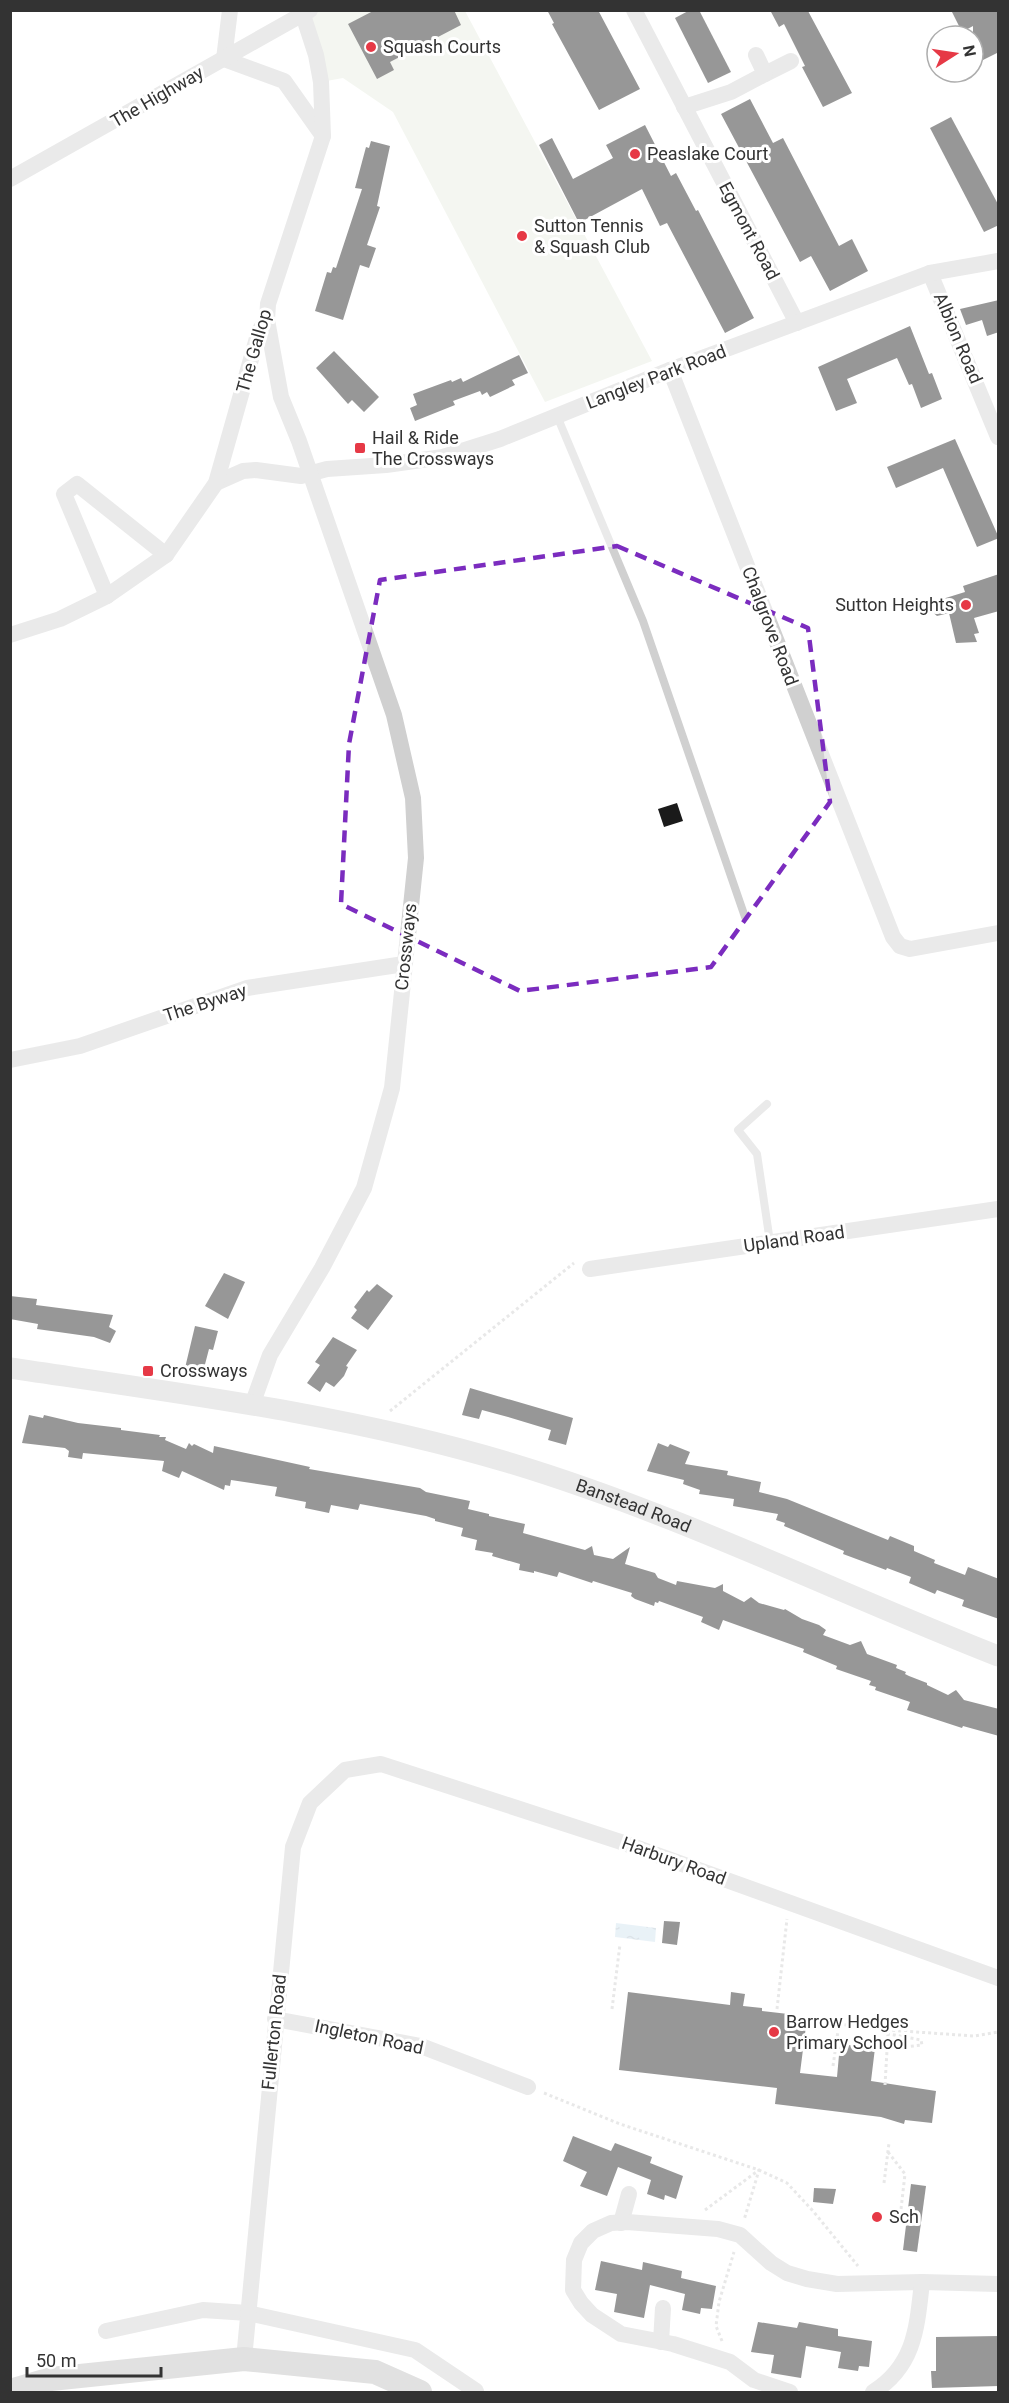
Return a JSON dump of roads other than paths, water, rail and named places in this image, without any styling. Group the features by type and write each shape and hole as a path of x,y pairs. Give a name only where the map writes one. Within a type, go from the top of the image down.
{"main road":[{"path":"10,2391 51,2379 244,2359 375,2372 420,2392"}],"street":[{"path":"230,10 224,59 284,81 323,136"},
{"name":"Egmont Road","path":"634,10 797,323"},
{"name":"The Highway","path":"10,179 304,12"},
{"name":"The Gallop","path":"10,635 60,619 107,596 166,555 216,483 259,331 267,320 268,304 323,136 321,82 304,12"},
{"path":"756,55 765,74"},
{"path":"684,107 731,92 791,61"},
{"name":"Langley Park Road","path":"310,474 327,469 386,465 443,457 500,439 670,370 930,273 999,261"},
{"name":"Albion Road","path":"930,273 999,437"},
{"name":"Crossways","path":"252,1405 270,1355 322,1268 364,1188 392,1088 416,858 413,798 394,715 310,474 283,405 267,320"},
{"name":"Chalgrove Road","path":"670,370 893,937 900,945 910,949 999,933"},
{"path":"216,483 243,471 256,470 295,476 310,474"},
{"path":"107,596 64,494 77,484 166,555"},
{"name":"The Byway","path":"10,1060 80,1046 247,988 404,964"},
{"name":"Upland Road","path":"590,1269 999,1209"},
{"name":"Banstead Road","path":"11,1372 252,1405 381,1429 510,1463 688,1525 999,1656"},
{"name":"Harbury Road","path":"345,1770 381,1764 621,1842 999,1978"},
{"name":"Fullerton Road","path":"244,2359 293,1847 310,1803 345,1770"},
{"name":"Ingleton Road","path":"275,2019 421,2046 528,2087"},
{"path":"621,2223 628,2194"},
{"path":"790,2392 754,2380 730,2362 661,2342 621,2334 592,2315 573,2290 574,2260 581,2243 593,2231 611,2223 728,2231 740,2235 771,2263 787,2273 807,2279 837,2284 922,2282 999,2284"},
{"path":"873,2392 897,2374 908,2356 916,2328 922,2282"},
{"path":"661,2342 663,2308"},
{"path":"106,2331 203,2310 248,2313 415,2350 476,2391"}],"lane":[{"path":"557,416 643,621 745,917"},
{"path":"767,1104 738,1130 757,1154 770,1242"}],"water":[{"path":"616,1923 656,1928 655,1942 615,1937"}],"place":[{"name":"Squash Courts","path":"371,47"},
{"name":"Peaslake Court","path":"635,154"},
{"name":"Sutton Tennis & Squash Club","path":"522,236"},
{"name":"Hail & Ride The Crossways","path":"360,448"},
{"name":"Sutton Heights","path":"966,605"},
{"name":"Crossways","path":"148,1371"},
{"name":"Barrow Hedges Primary School","path":"774,2032"},
{"name":"Sch","path":"877,2217"}]}
